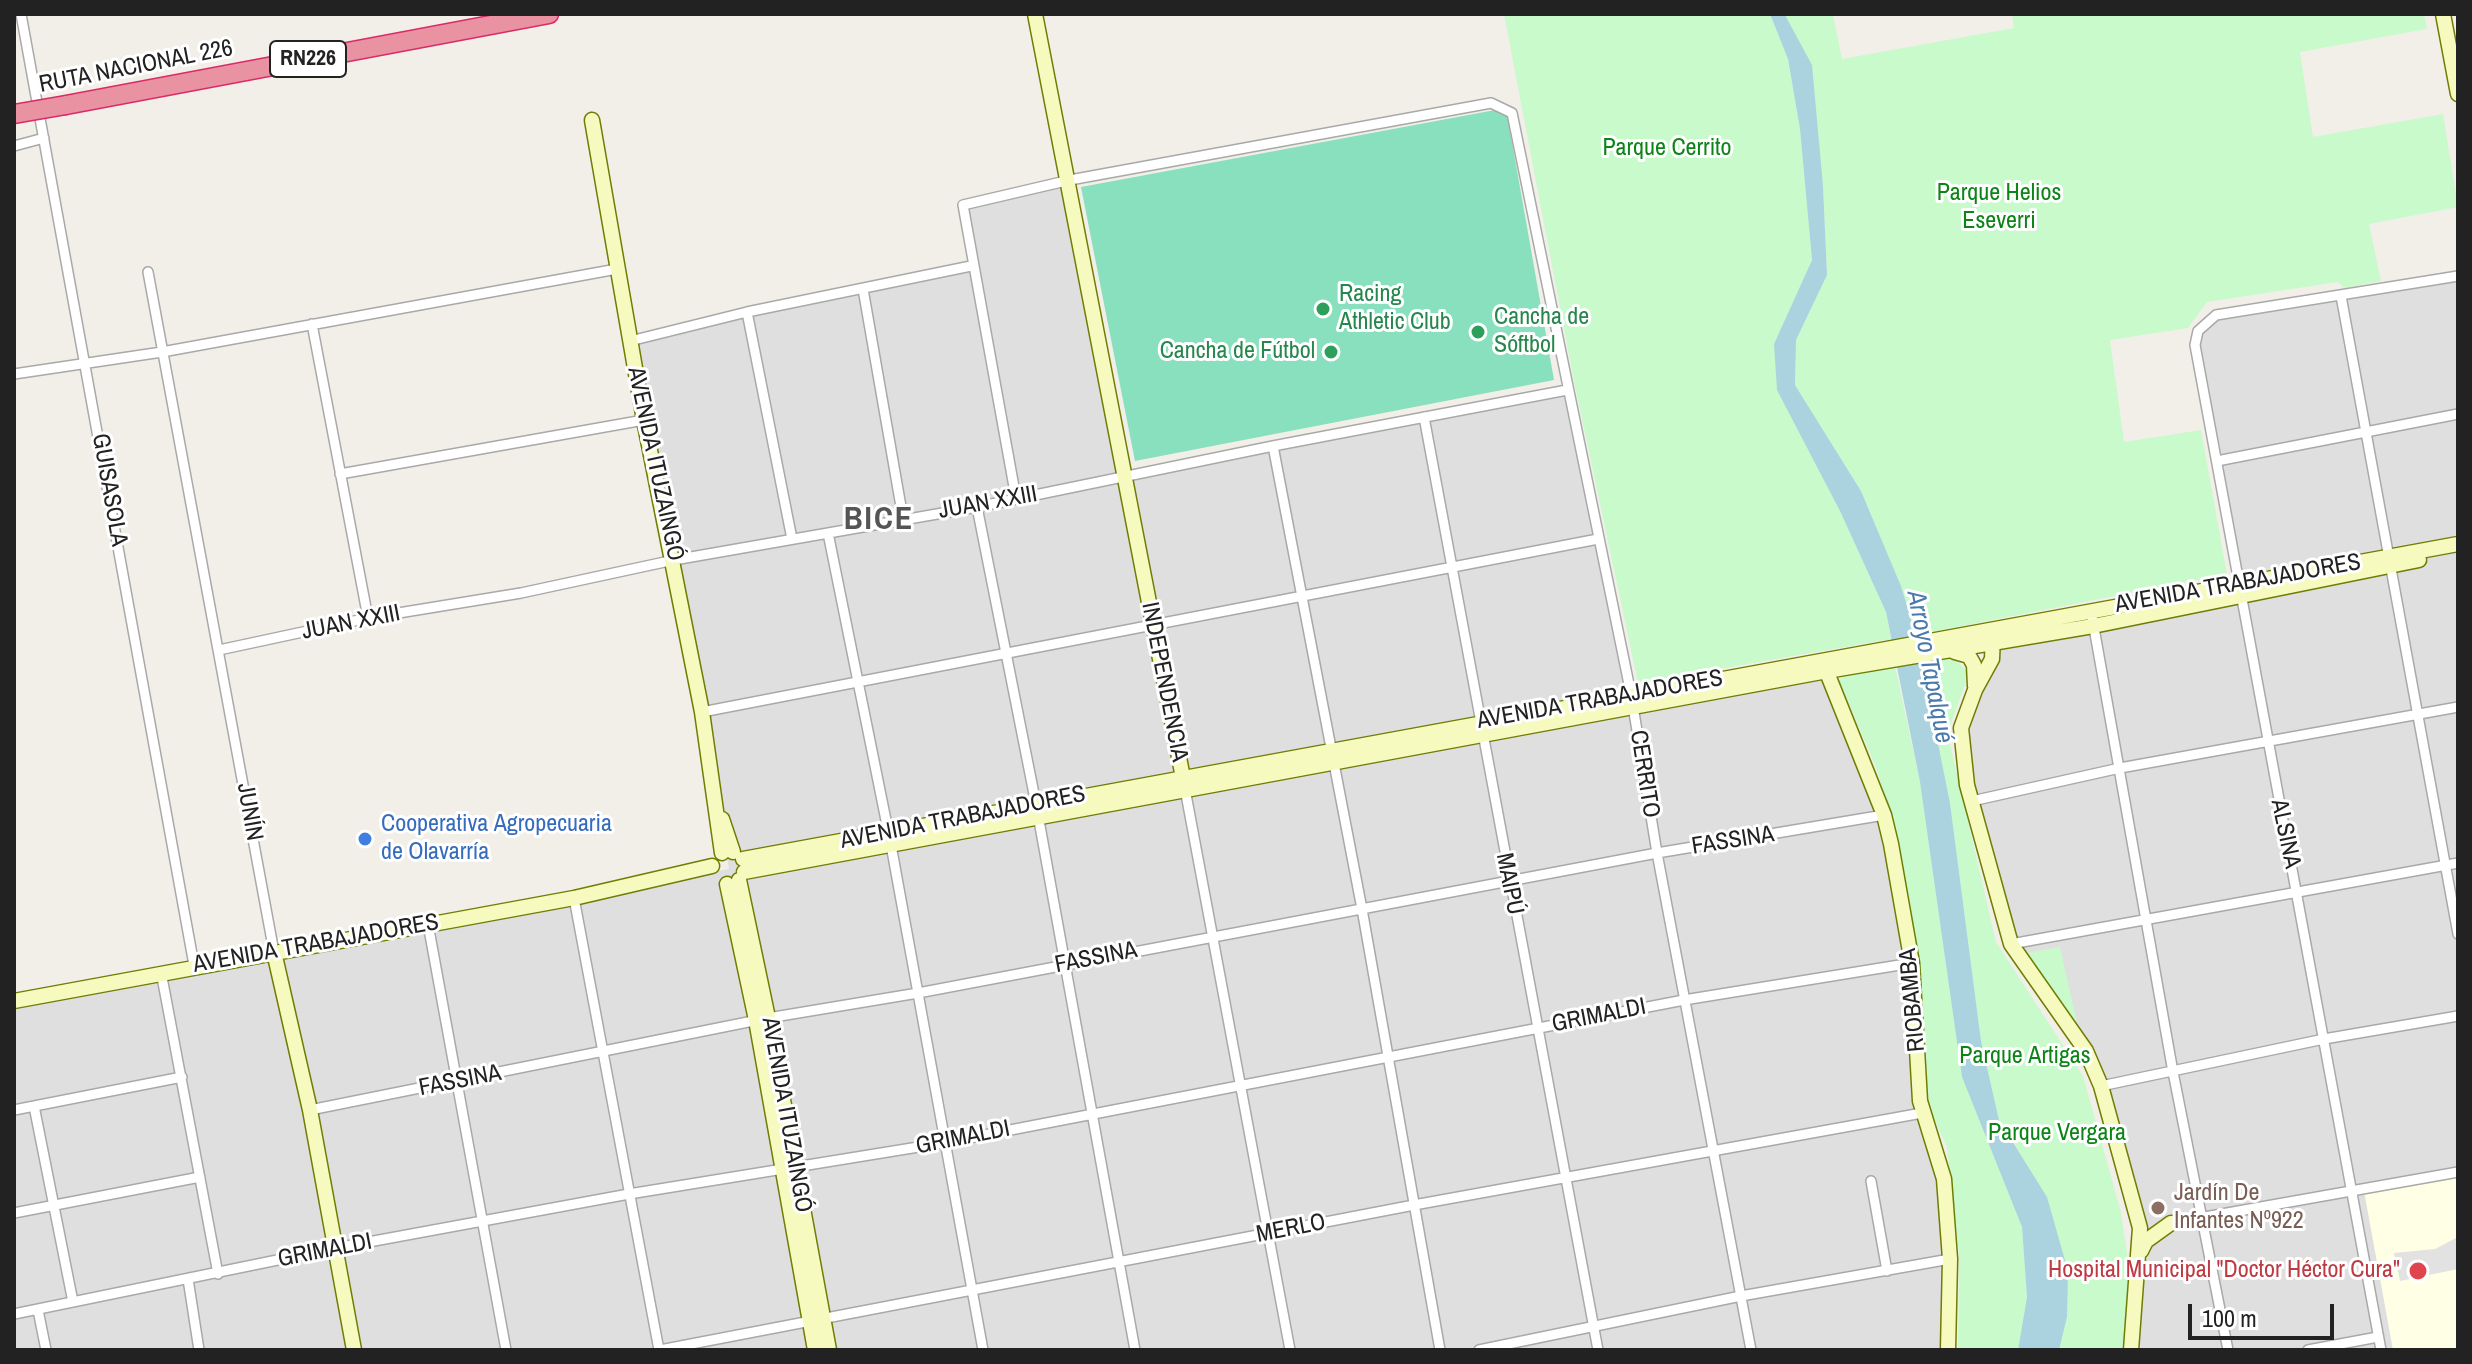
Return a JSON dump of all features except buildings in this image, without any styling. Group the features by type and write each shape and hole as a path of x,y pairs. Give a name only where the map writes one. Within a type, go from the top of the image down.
{"highway":[{"name":"RUTA NACIONAL 226","path":"14,114 549,14"}],"main road":[{"name":"INDEPENDENCIA","path":"1035,14 1070,180 1184,783"},
{"path":"2443,14 2458,94"},
{"name":"AVENIDA ITUZAINGÓ","path":"592,120 644,420 674,560 729,868 762,1019 816,1319 829,1350"},
{"name":"AVENIDA TRABAJADORES","path":"2387,562 2458,544"},
{"name":"AVENIDA TRABAJADORES","path":"1855,659 1950,652 2092,618 2240,589 2387,562 2458,553"},
{"name":"AVENIDA TRABAJADORES","path":"14,1001 194,965 574,898 1824,666 1947,637 2092,618"},
{"path":"1993,629 1992,659 1975,690 1961,739 1972,801 2011,944 2086,1051 2101,1086 2135,1208 2141,1252 2131,1350"},
{"path":"1950,652 1969,656 1974,665 1975,690"},
{"name":"RIOBAMBA","path":"1824,666 1884,815 1912,963 1922,1113 1942,1165 1950,1259 1948,1350"},
{"name":"JUNÍN","path":"274,952 310,1110 354,1350"},
{"path":"2135,1208 2152,1221 2171,1223"},
{"path":"2141,1252 2146,1241 2171,1223"},
{"name":"AVENIDA ITUZAINGÓ","path":"815,1350 816,1319"}],"street":[{"name":"GUISASOLA","path":"21,14 194,965"},
{"name":"CERRITO","path":"1070,180 1491,103 1506,108 1516,121 1567,390 1632,701 1657,853 1751,1350"},
{"path":"14,146 44,138"},
{"path":"1016,498 971,266 963,205 1070,180"},
{"path":"630,341 747,312 971,266"},
{"path":"14,374 162,352 617,269"},
{"name":"JUNÍN","path":"148,272 274,952"},
{"path":"2458,276 2341,296 2387,562 2458,934"},
{"path":"863,289 903,518"},
{"name":"ALSINA","path":"2341,296 2216,315 2198,331 2195,345 2381,1350"},
{"path":"747,312 792,539"},
{"path":"312,324 368,618"},
{"name":"JUAN XXIII","path":"219,650 368,618 521,593 674,560 977,507 1567,390"},
{"path":"2217,461 2458,414"},
{"name":"MAIPÚ","path":"1424,417 1598,1350"},
{"path":"340,474 644,420"},
{"path":"1273,446 1362,909 1440,1350"},
{"path":"977,507 1062,964 1093,1112 1135,1350"},
{"path":"828,533 890,838 983,1350"},
{"path":"702,712 860,684 1004,653 1598,539"},
{"path":"2092,618 2173,1072 2228,1350"},
{"path":"1972,801 2120,768 2458,707"},
{"name":"INDEPENDENCIA","path":"1184,783 1290,1350"},
{"name":"FASSINA","path":"310,1110 762,1019 918,993 1508,880 1884,815"},
{"path":"2011,944 2458,863"},
{"path":"574,898 659,1350"},
{"path":"428,924 506,1350"},
{"name":"GRIMALDI","path":"14,1314 336,1248 629,1194 943,1143 1684,1000 1912,963"},
{"path":"161,972 218,1274"},
{"path":"2101,1086 2324,1039 2458,1016"},
{"path":"14,1110 182,1077"},
{"path":"34,1106 73,1302"},
{"name":"MERLO","path":"659,1350 1414,1205 1922,1113"},
{"path":"2171,1223 2458,1172"},
{"path":"14,1213 200,1177"},
{"path":"1871,1181 1887,1271"},
{"path":"1479,1350 1741,1296 1950,1259"},
{"path":"188,1279 199,1350"},
{"path":"38,1310 46,1350"},
{"path":"2308,1350 2378,1337"}],"shaded area":[{"path":"1070,180 1126,478 1567,390 1633,708 1827,671 1884,816 1912,963 1920,1101 1936,1146 1948,1350 14,1350 14,1001 729,869 630,341 971,266 963,205"},
{"path":"2458,276 2458,1350 2131,1350 2141,1252 2101,1086 2020,961 1961,739 1993,644 2241,595 2195,345 2207,320"},
{"name":"Hospital Municipal \"Doctor Héctor Cura\"","path":"2458,1173 2458,1350 2393,1350 2364,1191"},
{"path":"2458,1237 2458,1269 2400,1281 2394,1253 2435,1249"}],"green space":[{"name":"Parque Cerrito","path":"1504,14 1770,14 1788,59 1800,129 1812,260 1774,344 1840,511 1886,612 1891,639 1638,683 1574,381"},
{"name":"Parque Helios Eseverri","path":"1784,14 1833,14 1842,59 2014,28 2012,14 2424,14 2427,29 2300,52 2313,137 2443,114 2458,207 2369,224 2381,281 2344,288 2338,282 2207,302 2188,328 2110,340 2124,442 2201,430 2227,574 1916,635 1901,586 1861,491 1795,385 1796,340 1827,275 1823,186"},
{"name":"Racing Athletic Club","path":"1506,108 1554,380 1135,461 1081,187"},
{"path":"1954,658 1966,670 1967,679 1950,726 1950,744 1996,942 2083,1076 2121,1212 2129,1267 2124,1350 2059,1350 2067,1317 2047,1197 1999,1120 1981,1041 1950,803 1920,662"},
{"path":"1895,666 1920,782 1962,1077 2022,1227 2027,1297 2018,1350 1958,1350 1959,1254 1947,1147 1928,1106 1921,976 1891,815 1875,765 1839,681 1844,673"},
{"path":"2060,947 2080,1037 2025,953"}],"water":[{"path":"1770,14 1785,15 1812,65 1823,186 1827,275 1796,340 1795,385 1861,491 1901,586 1916,635 1950,803 1981,1041 1999,1120 2047,1197 2068,1271 2067,1317 2059,1350 2018,1350 2027,1297 2022,1227 1962,1077 1920,782 1886,612 1840,511 1777,390 1774,344 1812,260 1800,129 1788,59"}],"place":[{"name":"Racing Athletic Club","path":"1323,309"},
{"name":"Cancha de Sóftbol","path":"1478,332"},
{"name":"Cancha de Fútbol","path":"1331,352"},
{"name":"Cooperativa Agropecuaria de Olavarría","path":"365,839"},
{"name":"Jardín De Infantes Nº922","path":"2158,1208"},
{"name":"Hospital Municipal \"Doctor Héctor Cura\"","path":"2418,1271"}],"district":[{"name":"BICE","path":"879,520"}],"water label":[{"name":"Arroyo Tapalqué","path":"1929,667"}],"park label":[{"name":"Parque Artigas","path":"2025,1057"},
{"name":"Parque Vergara","path":"2057,1134"}]}
